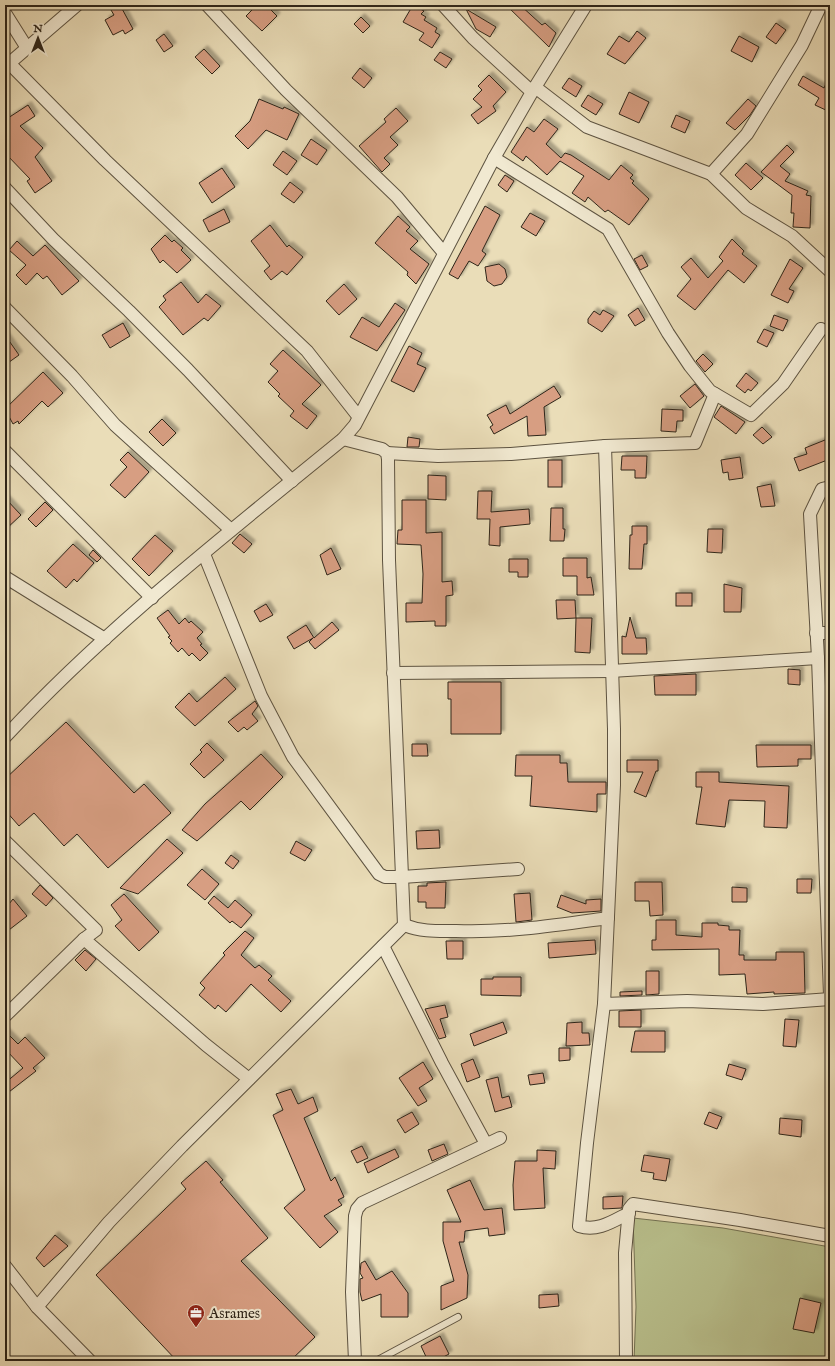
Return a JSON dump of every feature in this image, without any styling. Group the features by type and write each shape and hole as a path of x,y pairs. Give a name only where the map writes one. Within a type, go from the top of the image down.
{"street":[{"path":"77,5 7,65 40,93 105,160 307,351 358,416"},
{"path":"207,5 286,90 397,197 444,253"},
{"path":"443,5 473,38 533,89 587,127 711,174 746,208 792,236 830,272"},
{"path":"5,737 36,703 105,639 232,530 343,439 355,425 358,416 494,158 533,89 586,5"},
{"path":"711,174 747,134 802,45 821,5"},
{"path":"5,13 27,48"},
{"path":"494,158 608,229 668,333 690,366 710,391 751,416 783,384 821,329"},
{"path":"5,188 53,240 129,311 188,370 292,481"},
{"path":"5,308 72,376 115,425 232,530"},
{"path":"343,439 382,449 386,453 438,456 510,454 605,446 695,443 715,394"},
{"path":"605,446 614,785 604,1004 586,1143 579,1226 590,1230 612,1222 629,1213"},
{"path":"5,451 152,598"},
{"path":"37,1307 109,1222 249,1079 404,925 393,673 386,453"},
{"path":"830,487 822,489 810,514 818,658 830,995"},
{"path":"204,554 261,696 293,757 379,874 384,877 402,877 518,869"},
{"path":"5,577 105,639"},
{"path":"816,633 830,632"},
{"path":"393,673 611,671 818,658"},
{"path":"5,1016 84,939 96,930 7,846"},
{"path":"404,925 419,930 504,931 532,929 608,918"},
{"path":"84,939 206,1045 249,1079"},
{"path":"383,946 442,1063 486,1144"},
{"path":"604,1004 687,1001 763,1004 830,999"},
{"path":"355,1361 352,1292 355,1216 357,1209 362,1203 500,1138"},
{"path":"626,1361 625,1253 631,1206 637,1203 830,1236"},
{"path":"5,1266 37,1307 90,1361"}],"lane":[{"path":"376,1361 458,1317"}],"green space":[{"path":"633,1218 723,1228 830,1247 830,1361 634,1361 636,1307"}],"building":[{"path":"108,5 120,5 133,29 125,34 123,30 113,35 105,20 114,15"},
{"path":"257,5 266,5 277,16 262,31 246,16"},
{"path":"413,5 424,11 421,14 426,17 424,20 437,28 435,32 440,35 432,48 419,40 424,33 403,22"},
{"path":"506,5 520,5 542,25 545,23 556,33 549,47"},
{"path":"466,9 496,27 490,37 476,29"},
{"path":"361,17 370,26 363,33 354,24"},
{"path":"776,23 786,30 776,44 766,37"},
{"path":"637,31 646,38 625,64 607,54 619,36 629,42"},
{"path":"164,34 173,46 164,52 156,40"},
{"path":"739,36 759,47 752,62 731,51"},
{"path":"204,49 220,66 212,74 195,57"},
{"path":"440,52 452,59 446,68 434,60"},
{"path":"360,68 372,78 364,88 352,78"},
{"path":"489,75 506,92 493,106 496,111 478,124 471,115 482,107 473,99 482,90 478,86"},
{"path":"830,75 830,112 815,105 819,98 798,85 803,76 824,88"},
{"path":"569,78 582,86 576,97 562,88"},
{"path":"629,92 649,102 639,123 619,114"},
{"path":"588,95 603,104 596,115 581,106"},
{"path":"259,99 283,109 284,107 299,114 287,140 266,130 248,149 235,136 250,121"},
{"path":"748,99 756,106 750,115 735,130 726,123"},
{"path":"28,105 35,116 20,126 43,148 35,157 52,181 35,193 27,181 30,179 5,153 5,120"},
{"path":"396,108 408,121 390,137 398,145 384,158 390,164 382,172 359,146 386,122 384,119"},
{"path":"676,115 690,121 685,133 671,127"},
{"path":"544,119 558,129 546,144 561,158 565,153 571,155 609,180 621,165 633,175 630,178 634,181 632,183 649,199 629,225 608,210 605,212 588,197 585,202 572,193 584,176 560,161 547,175 526,156 523,161 511,152 527,127 534,132"},
{"path":"311,139 327,150 317,165 301,155"},
{"path":"787,145 794,152 780,166 790,174 785,181 808,191 806,195 811,196 810,228 793,227 794,213 791,213 792,195 761,172"},
{"path":"283,151 297,161 287,175 273,165"},
{"path":"746,163 763,178 751,190 735,175"},
{"path":"222,168 235,187 212,203 199,183"},
{"path":"505,175 514,181 507,192 498,185"},
{"path":"290,182 303,192 294,203 281,194"},
{"path":"485,206 500,215 482,251 486,254 478,266 469,261 458,279 449,274"},
{"path":"224,209 230,222 209,232 203,220"},
{"path":"530,213 545,221 536,236 521,227"},
{"path":"398,216 410,227 406,231 418,241 410,249 429,264 416,284 407,275 408,272 375,243"},
{"path":"270,225 287,247 289,245 303,257 287,275 282,271 271,280 264,271 270,266 251,241"},
{"path":"165,235 172,242 174,240 183,248 181,250 191,260 177,273 163,260 160,263 151,249"},
{"path":"732,239 744,251 742,254 757,266 744,283 728,270 695,310 677,296 691,279 681,267 691,258 708,278 723,261 719,257"},
{"path":"17,241 33,256 45,245 79,281 62,295 47,276 43,279 37,273 26,285 16,275 26,265 9,250"},
{"path":"642,255 648,266 640,270 634,259"},
{"path":"790,259 803,268 789,289 794,291 788,303 771,295"},
{"path":"499,264 505,269 507,277 502,284 494,286 487,281 485,267"},
{"path":"181,282 198,303 206,294 221,306 208,321 204,318 183,335 159,307 166,300 163,296"},
{"path":"344,284 357,299 339,315 326,301"},
{"path":"395,303 405,310 377,351 350,337 362,317 379,327"},
{"path":"638,308 645,320 635,326 628,315"},
{"path":"603,310 614,316 602,332 588,323 588,319 594,311 600,315"},
{"path":"774,315 788,320 783,331 770,326"},
{"path":"123,323 130,336 110,348 102,335"},
{"path":"764,329 774,333 767,347 757,342"},
{"path":"5,335 19,355 5,365"},
{"path":"409,346 422,353 417,364 426,368 414,392 391,381"},
{"path":"283,350 321,385 302,404 317,416 307,429 290,416 294,411 278,396 280,394 268,382 278,371 270,364"},
{"path":"703,354 713,364 705,372 696,361"},
{"path":"43,372 63,393 48,407 42,401 19,424 18,421 13,424 5,409"},
{"path":"746,373 758,383 751,391 748,389 745,393 736,386"},
{"path":"695,384 704,396 690,408 680,396"},
{"path":"554,386 561,397 544,407 546,435 528,436 527,416 494,434 490,427 493,425 487,415 506,405 510,414"},
{"path":"721,406 745,422 736,434 714,417"},
{"path":"662,409 683,410 683,421 677,421 676,432 661,431"},
{"path":"162,419 176,433 163,446 149,432"},
{"path":"762,427 772,437 763,444 753,435"},
{"path":"408,437 420,439 419,447 407,447"},
{"path":"830,438 830,459 799,471 794,458 807,454 805,448"},
{"path":"128,452 149,472 125,498 110,485 127,467 120,460"},
{"path":"622,456 647,456 646,478 635,478 635,470 621,470"},
{"path":"740,457 743,478 729,480 728,472 723,473 721,460"},
{"path":"548,460 562,460 562,487 548,487"},
{"path":"428,475 446,476 446,500 428,499"},
{"path":"771,484 775,506 761,507 757,487"},
{"path":"478,491 492,491 491,512 529,509 530,524 500,527 500,546 489,545 490,519 477,519"},
{"path":"5,498 21,515 5,530"},
{"path":"402,500 426,500 426,533 442,532 442,582 452,581 453,595 446,596 446,626 435,626 435,621 406,622 406,603 422,603 423,574 421,545 397,544 398,530 402,530"},
{"path":"45,502 53,510 36,527 28,519"},
{"path":"551,508 563,508 563,529 565,529 564,541 550,541"},
{"path":"632,526 647,526 647,544 644,544 642,569 629,569 630,535 632,535"},
{"path":"708,529 723,529 722,553 707,552"},
{"path":"240,534 252,544 244,553 232,543"},
{"path":"155,535 173,551 149,576 132,559"},
{"path":"73,544 94,563 77,582 74,579 66,588 47,571"},
{"path":"331,548 341,569 327,575 320,555"},
{"path":"93,550 101,558 97,562 89,555"},
{"path":"563,558 587,558 587,578 591,577 594,595 577,595 577,576 563,576"},
{"path":"509,559 528,559 528,577 518,577 518,572 509,572"},
{"path":"724,584 742,588 741,612 724,612"},
{"path":"676,593 692,593 692,606 676,606"},
{"path":"556,600 575,600 576,618 557,619"},
{"path":"266,604 273,615 260,622 254,611"},
{"path":"168,610 179,624 185,618 189,623 191,621 203,632 197,638 202,644 200,645 208,653 200,661 192,653 189,656 182,648 178,652 170,643 172,641 168,637 170,636 157,618"},
{"path":"630,617 636,638 646,638 647,654 622,654 622,636 626,637"},
{"path":"576,618 592,618 590,653 575,652"},
{"path":"332,622 339,630 315,649 309,642 313,638 294,649 287,637 306,625 314,638"},
{"path":"788,669 800,670 800,685 788,684"},
{"path":"696,674 696,695 655,695 654,676"},
{"path":"225,677 236,689 195,726 175,707 189,693 197,702"},
{"path":"448,682 501,682 501,734 451,734 451,699 448,699"},
{"path":"255,701 258,706 252,714 258,721 247,730 244,727 238,732 228,722"},
{"path":"66,722 134,793 144,784 171,813 108,868 77,834 64,846 34,813 19,826 5,810 5,779"},
{"path":"207,743 224,760 204,778 190,764 202,752 200,750"},
{"path":"412,744 427,744 428,756 412,756"},
{"path":"756,745 811,745 811,759 798,759 798,766 757,767"},
{"path":"261,754 283,777 250,810 241,801 197,841 182,830 205,804"},
{"path":"516,755 560,755 560,763 567,763 568,782 606,782 606,794 597,794 597,812 530,806 532,776 515,776"},
{"path":"627,760 658,760 658,771 656,771 646,797 634,792 643,772 627,772"},
{"path":"696,772 719,772 719,782 789,786 787,828 764,827 765,801 729,800 725,827 696,824 702,787 696,787"},
{"path":"439,830 440,848 417,849 416,831"},
{"path":"167,839 183,853 138,894 120,888"},
{"path":"296,841 312,850 305,861 290,853"},
{"path":"231,855 239,861 233,869 225,863"},
{"path":"202,869 219,884 205,900 187,885"},
{"path":"797,879 812,879 811,893 797,893"},
{"path":"446,882 445,908 426,908 426,902 418,902 418,886 427,886 427,883"},
{"path":"635,882 662,882 663,915 650,916 649,901 635,901"},
{"path":"40,885 53,898 46,906 32,894"},
{"path":"732,887 747,888 747,902 732,902"},
{"path":"530,893 532,920 516,922 514,894"},
{"path":"124,894 159,932 139,951 115,926 122,920 111,905"},
{"path":"561,895 586,904 586,900 601,899 601,911 572,913 557,907"},
{"path":"214,896 228,908 235,900 252,915 241,928 232,921 230,923 208,903"},
{"path":"13,899 27,916 5,933 5,909"},
{"path":"656,920 676,920 676,935 702,937 702,923 718,923 718,925 729,926 729,930 740,930 739,955 744,955 744,960 776,960 776,952 804,952 805,993 774,994 774,992 747,994 745,974 719,975 719,949 652,950 652,940 656,940"},
{"path":"245,931 254,938 241,955 255,968 259,965 272,976 268,980 291,1001 281,1012 251,984 226,1012 218,1005 215,1009 199,995 205,988 200,983 225,955 223,953"},
{"path":"595,940 596,954 549,958 548,943"},
{"path":"446,941 463,941 463,959 447,959"},
{"path":"85,950 96,959 86,971 75,960"},
{"path":"646,971 659,971 659,994 646,995"},
{"path":"493,977 521,977 521,996 481,995 481,979 493,979"},
{"path":"642,991 642,995 620,996 620,992"},
{"path":"445,1005 448,1017 440,1019 446,1037 439,1039 425,1009"},
{"path":"641,1010 641,1027 619,1027 619,1011"},
{"path":"785,1019 799,1020 796,1047 783,1046"},
{"path":"503,1022 507,1033 474,1046 470,1034"},
{"path":"582,1022 582,1033 589,1033 590,1045 566,1046 567,1023"},
{"path":"5,1031 18,1044 25,1037 45,1058 33,1068 36,1071 5,1095 5,1083 23,1068 5,1049"},
{"path":"635,1031 665,1031 665,1052 631,1052"},
{"path":"559,1048 570,1048 570,1060 559,1061"},
{"path":"473,1059 480,1077 467,1082 461,1064"},
{"path":"423,1062 433,1079 419,1088 427,1101 418,1106 399,1078"},
{"path":"729,1064 746,1069 742,1080 726,1075"},
{"path":"543,1073 545,1083 530,1085 528,1075"},
{"path":"498,1077 502,1098 509,1096 512,1107 495,1112 486,1080"},
{"path":"291,1089 298,1104 313,1097 318,1111 304,1118 331,1181 335,1177 344,1197 338,1200 342,1205 324,1216 338,1232 320,1248 284,1208 305,1190 273,1115 283,1110 276,1094"},
{"path":"412,1112 419,1124 405,1133 397,1120"},
{"path":"709,1112 722,1117 717,1129 704,1124"},
{"path":"780,1118 802,1120 801,1137 779,1134"},
{"path":"444,1144 448,1154 432,1161 428,1150"},
{"path":"362,1146 368,1158 357,1163 351,1151"},
{"path":"395,1149 399,1157 368,1173 364,1163"},
{"path":"537,1150 556,1151 555,1169 543,1168 545,1208 514,1210 513,1185 515,1161 537,1161"},
{"path":"644,1155 670,1159 666,1181 653,1179 654,1173 641,1171"},
{"path":"206,1161 223,1180 220,1182 268,1238 241,1261 315,1337 290,1361 177,1361 96,1275 186,1189 181,1183"},
{"path":"470,1180 484,1210 502,1208 505,1234 489,1236 488,1228 465,1231 464,1242 459,1242 468,1275 467,1298 441,1310 441,1286 454,1281 443,1241 443,1222 461,1222 447,1190"},
{"path":"623,1196 622,1208 603,1209 603,1197"},
{"path":"55,1235 68,1246 44,1267 36,1258"},
{"path":"365,1261 376,1280 392,1271 408,1293 408,1317 381,1317 381,1294 362,1301 360,1279 363,1278 360,1273 361,1263"},
{"path":"558,1294 559,1306 539,1308 539,1295"},
{"path":"800,1298 821,1303 814,1333 793,1329"},
{"path":"440,1336 449,1354 436,1361 428,1361 421,1346"}],"place":[{"name":"Asrames","path":"196,1328"}]}
